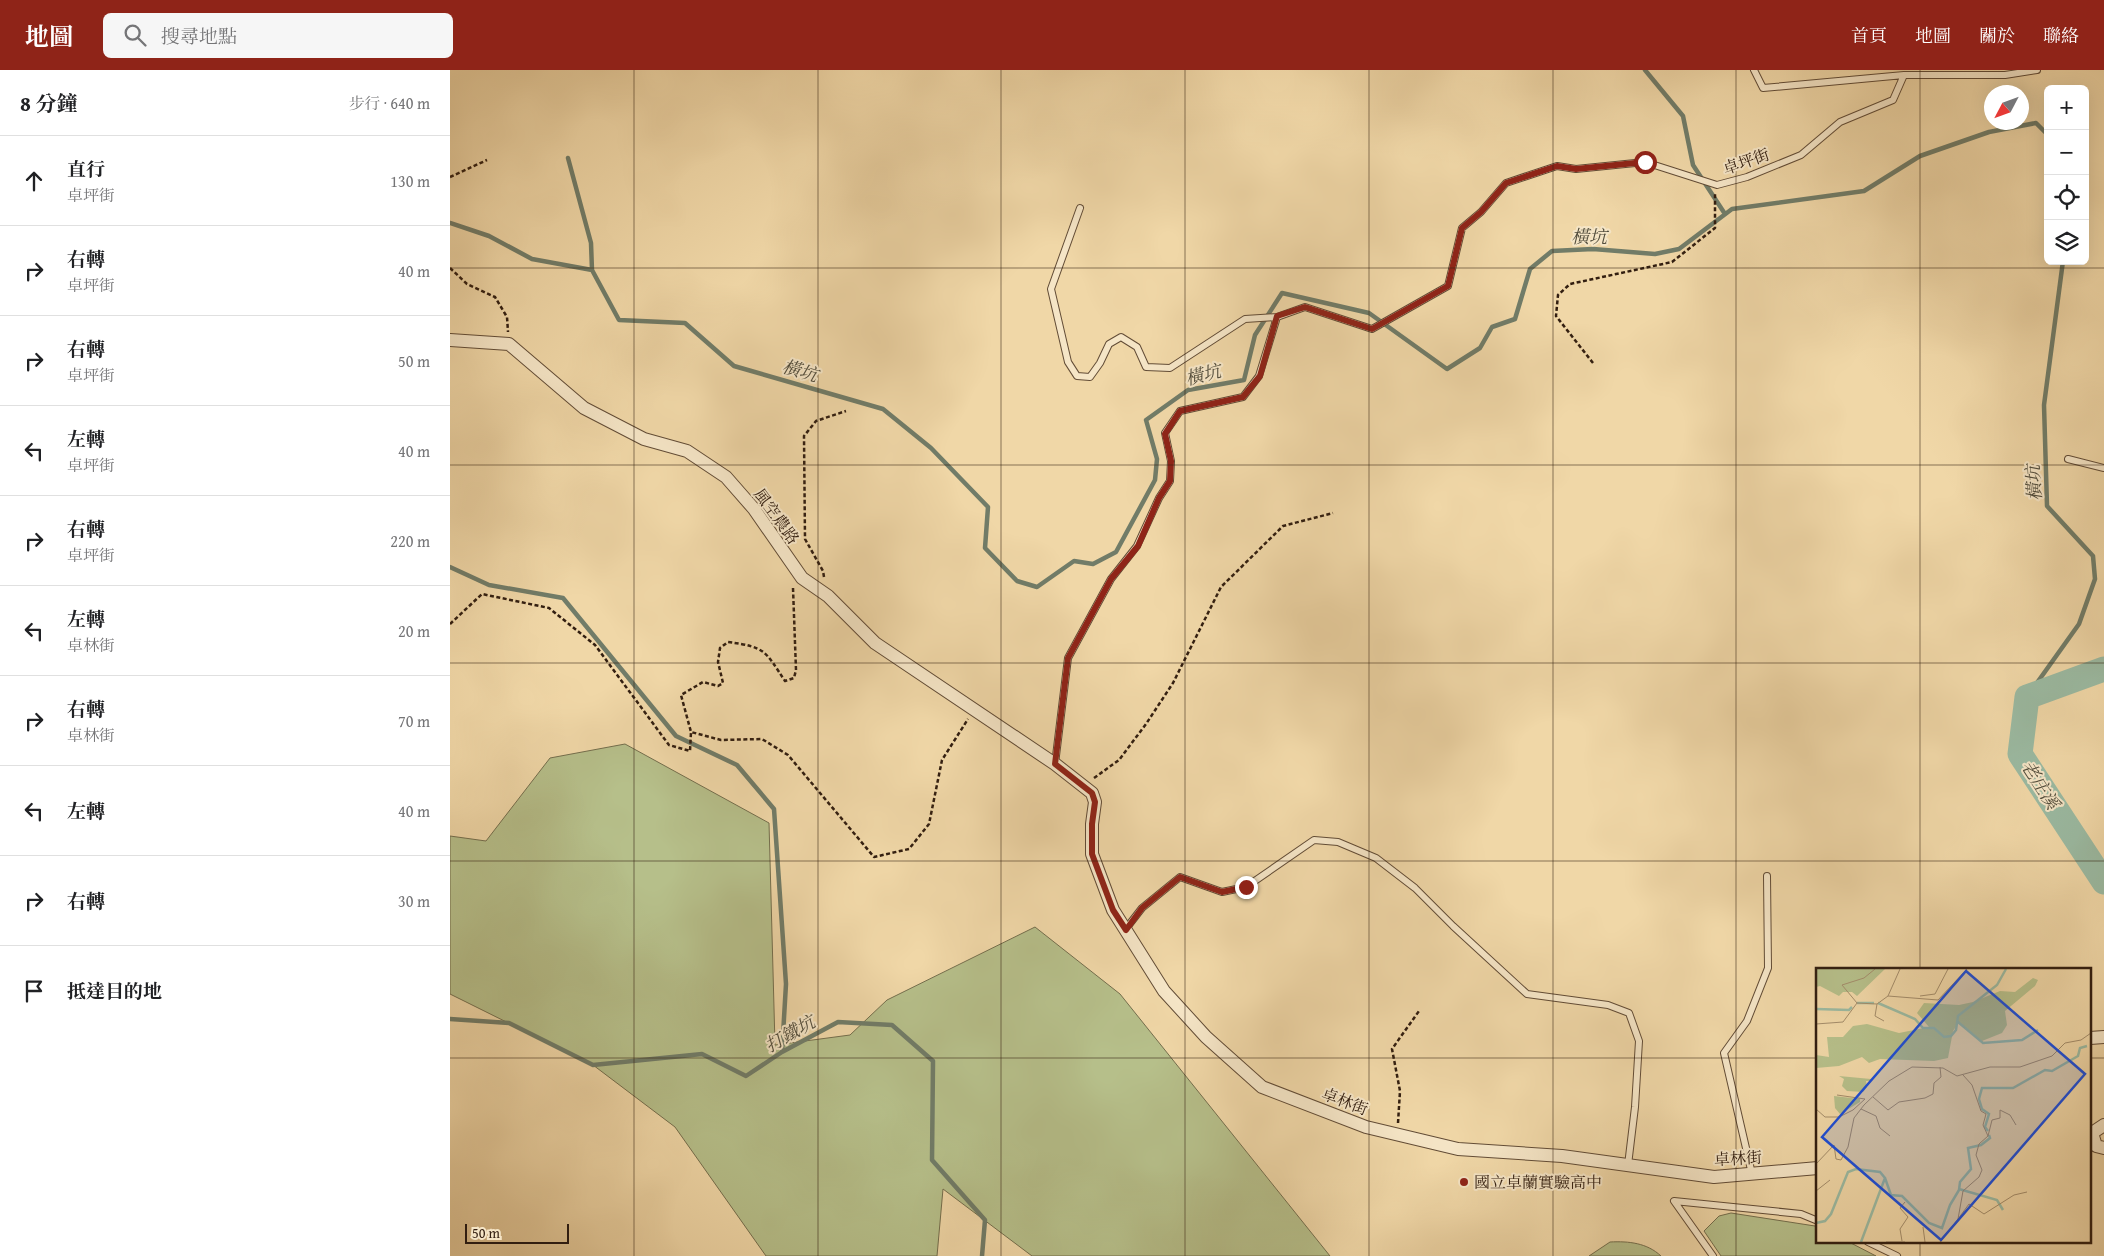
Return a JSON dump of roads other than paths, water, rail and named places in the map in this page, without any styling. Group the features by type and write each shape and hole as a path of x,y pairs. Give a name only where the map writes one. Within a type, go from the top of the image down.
{"street":[{"name":"風空農路","path":"450,340 509,344 584,408 644,439 687,451 726,477 754,509 802,578 828,596 875,643 1055,764"},
{"name":"卓林街","path":"1055,764 1092,793 1095,802 1092,824 1092,854 1113,910 1164,991 1206,1037 1262,1086 1366,1127 1458,1149 1562,1156 1714,1176 1816,1168"},
{"path":"2104,1125 2092,1133 2096,1146 2104,1148"}],"lane":[{"path":"1754,70 1762,88 1904,75 2005,75 2037,70"},
{"name":"卓坪街","path":"1080,208 1051,289 1068,362 1077,376 1090,377 1100,363 1109,344 1121,337 1137,347 1146,367 1170,368 1245,319 1277,316 1305,307 1372,329 1448,286 1462,228 1481,212 1506,183 1557,166 1576,169 1645,162 1717,185 1747,178 1801,155 1840,122 1893,100 1904,75"},
{"path":"1055,764 1068,658 1111,579 1138,546 1159,498 1170,481 1171,461 1165,434 1180,411 1243,397 1260,376 1277,316"},
{"path":"2068,459 2104,468"},
{"path":"1126,930 1142,908 1180,877 1222,892 1246,887 1314,840 1338,842 1376,858 1415,888 1527,994 1608,1005 1629,1013 1640,1041 1628,1165"},
{"path":"1752,1174 1724,1053 1747,1021 1768,968 1767,876"},
{"path":"1713,1256 1674,1200 1801,1214 1816,1220"},
{"path":"1872,1244 1897,1256"}],"waterway":[{"path":"1645,70 1683,116 1693,165 1725,214"},
{"name":"橫坑","path":"450,223 489,236 532,259 592,270 619,320 685,323 734,366 883,409 931,448 988,507 985,548 1017,581 1037,587 1074,561 1093,564 1116,552 1155,480 1157,459 1146,420 1188,390 1244,380 1255,335 1282,293 1369,313 1447,369 1480,348 1492,327 1515,319 1530,269 1552,251 1593,249 1655,254 1679,249 1732,209 1864,191 1920,156 1989,132 2036,123 2044,131"},
{"path":"568,158 591,243 592,270"},
{"name":"橫坑","path":"2027,697 2079,624 2095,579 2093,556 2047,506 2044,405 2062,265"},
{"path":"450,567 489,585 563,598 676,736 737,765 774,809 786,984 782,1052"},
{"name":"老庄溪","path":"2104,669 2027,697 2020,754 2104,882"},
{"name":"打鐵坑","path":"450,1019 509,1023 593,1065 702,1054 746,1076 782,1052 838,1022 892,1025 933,1061 932,1160 985,1220 982,1256"}],"place":[{"name":"國立卓蘭實驗高中","path":"1464,1182"}]}
